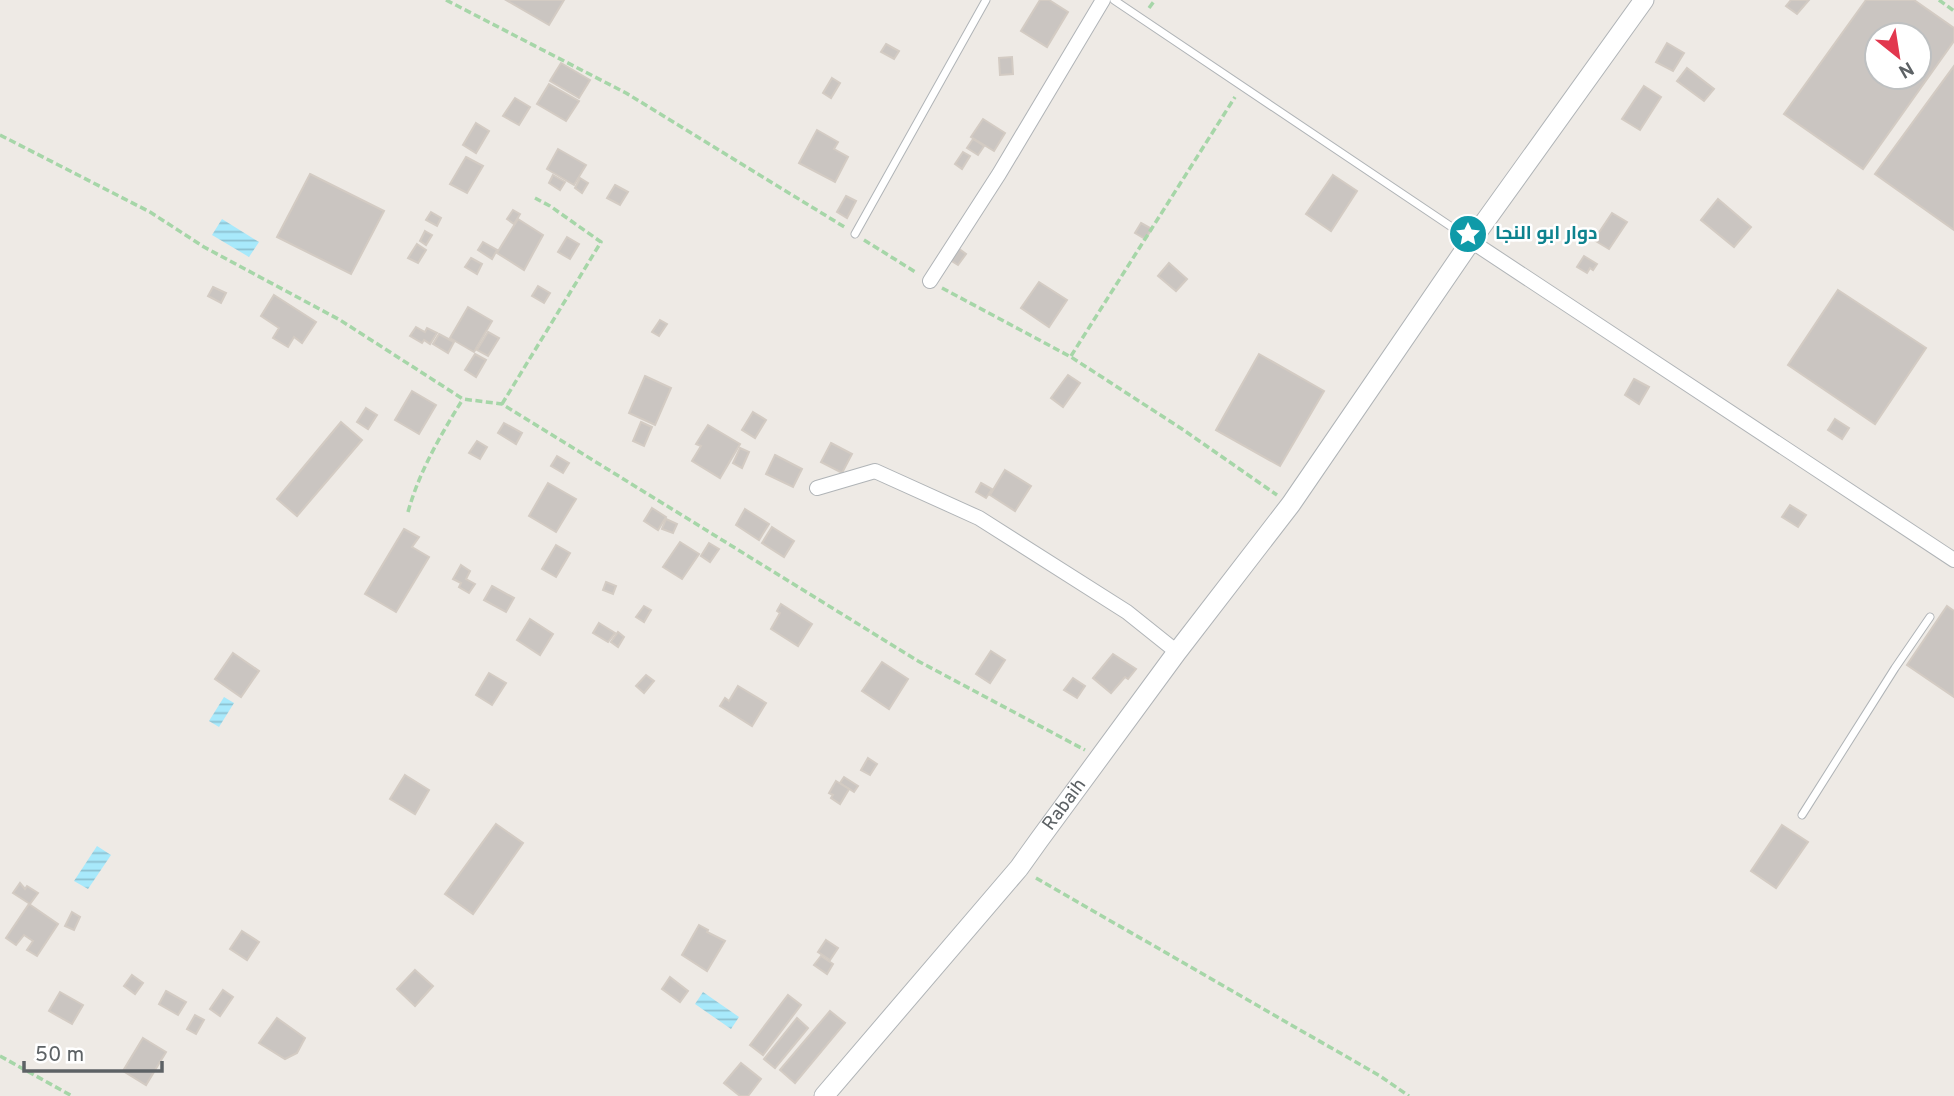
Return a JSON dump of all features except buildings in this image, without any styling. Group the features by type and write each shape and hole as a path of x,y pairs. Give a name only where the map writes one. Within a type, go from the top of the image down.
{"street":[{"path":"930,281 999,174 1103,0"},
{"name":"Rabaih","path":"824,1096 1019,868 1177,652 1290,504 1471,241 1644,0"},
{"path":"1471,241 1954,559"},
{"path":"817,488 875,471 979,518 1127,612 1177,652"}],"lane":[{"path":"855,234 986,0"},
{"path":"1114,0 1471,241"},
{"path":"1802,814 1930,617"}],"path":[{"path":"446,0 626,93 930,281 1071,357 1290,504"},
{"path":"1939,0 1954,11"},
{"path":"1071,357 1242,86"},
{"path":"0,135 150,212 204,247 340,320 463,399 502,404 918,661 1099,758"},
{"path":"502,404 601,242 535,198"},
{"path":"408,512 413,493 443,431 463,399"},
{"path":"1019,868 1368,1069 1409,1096"},
{"path":"0,1056 72,1096"}],"water":[{"path":"222,219 259,242 249,257 212,235"},
{"path":"224,697 234,703 219,727 209,721"},
{"path":"97,846 111,855 88,889 74,881"},
{"path":"703,992 739,1017 731,1029 695,1004"}],"place":[{"name":"دوار ابو النجا","path":"1468,234"}]}
